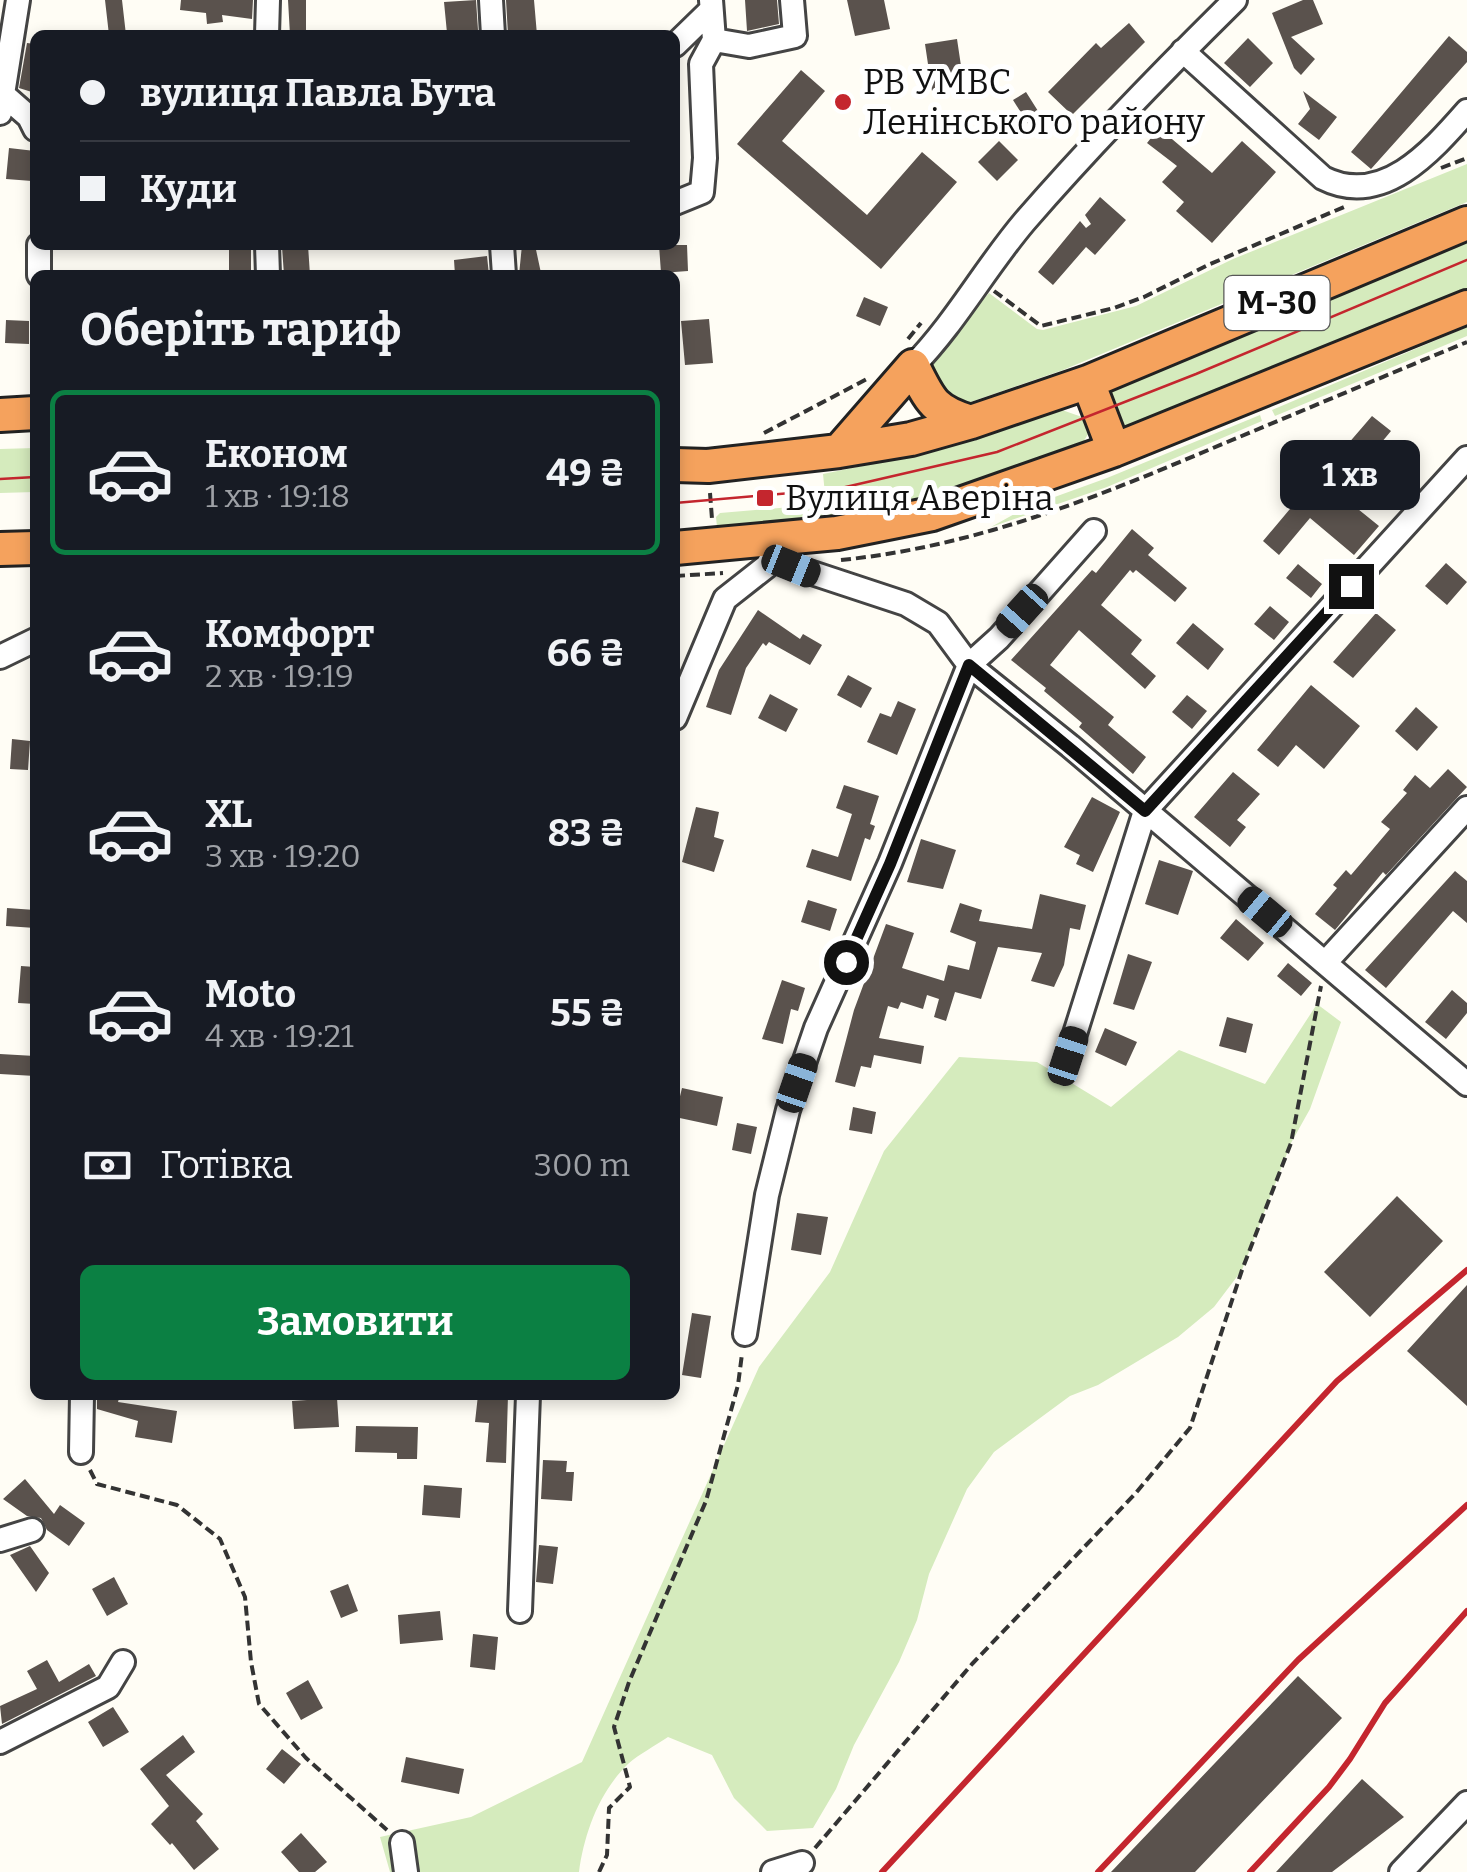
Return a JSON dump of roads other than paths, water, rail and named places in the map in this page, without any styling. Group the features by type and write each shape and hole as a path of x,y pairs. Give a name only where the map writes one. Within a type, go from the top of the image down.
{"highway":[{"name":"М-30","path":"680,464 708,466 839,450 911,439 972,422 1088,382 1467,224"},
{"name":"М-30","path":"691,557 932,514 1114,450 1467,307"},
{"path":"910,354 929,400 945,414 972,422"},
{"path":"839,450 910,354"},
{"path":"1088,382 1114,450"},
{"path":"0,415 30,414"},
{"path":"0,549 30,548"}],"street":[{"path":"18,0 2,104 30,119"},
{"path":"267,30 268,0"},
{"path":"491,0 493,30"},
{"path":"714,40 749,46 795,36 792,0"},
{"path":"910,354 938,340 1023,223 1235,0"},
{"path":"680,201 702,192 705,158 701,64 714,40 711,5"},
{"path":"680,39 711,5"},
{"path":"1183,51 1323,178 1339,186 1355,188 1378,183 1412,168 1467,111"},
{"path":"1068,1056 1145,811 1467,458"},
{"path":"745,1334 767,1194 788,1110 816,1028 890,864 969,665 1094,531"},
{"path":"782,539 791,566 906,604 938,623 969,665 1467,1084"},
{"path":"680,706 725,599 766,566 782,539"},
{"path":"0,657 30,642"},
{"path":"1325,963 1466,809"},
{"path":"81,1452 82,1400"},
{"path":"520,1611 528,1400"},
{"path":"0,1540 32,1530"},
{"path":"0,1742 108,1687 123,1662"},
{"path":"1401,1872 1467,1803"},
{"path":"402,1842 406,1872"},
{"path":"773,1872 802,1863"}],"tram line":[{"path":"680,503 837,489 997,452 1196,374 1467,260"},
{"path":"0,479 30,477"}],"railway":[{"path":"882,1872 1337,1381 1467,1270"},
{"path":"1098,1872 1298,1660 1467,1505"},
{"path":"1250,1872 1329,1787 1385,1703 1467,1611"}],"place":[{"name":"РВ УМВС Ленінського району","path":"843,102"},
{"name":"Вулиця Аверіна","path":"765,498"}]}
